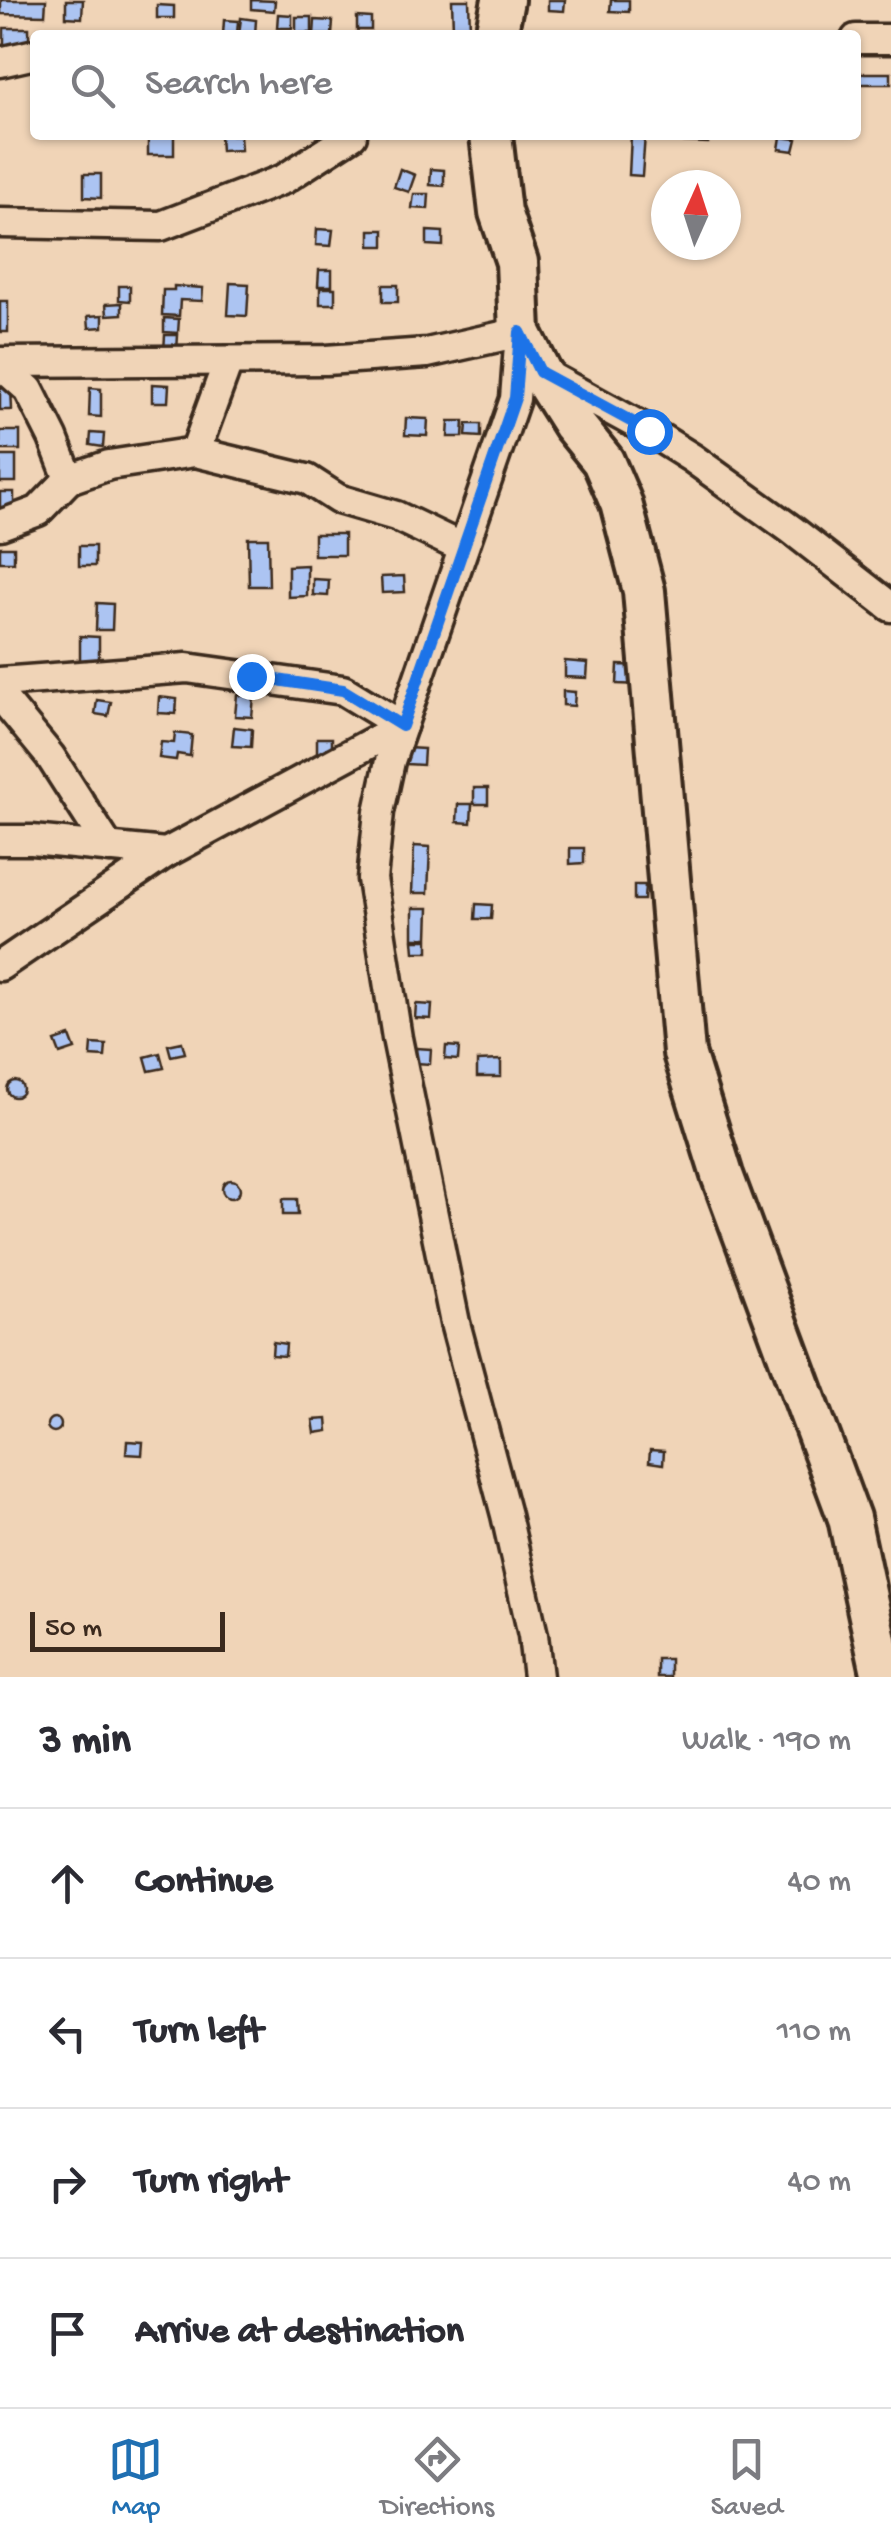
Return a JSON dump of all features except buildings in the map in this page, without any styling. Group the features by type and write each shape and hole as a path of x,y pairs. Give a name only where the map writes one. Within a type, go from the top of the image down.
{"main road":[{"path":"497,30 503,0"},
{"path":"491,140 500,212 517,262 520,332 573,424 603,461 621,503 644,591 684,1053 722,1176 849,1518 882,1677"}],"street":[{"path":"861,39 891,39"},
{"path":"0,62 30,55"},
{"path":"0,223 161,226 284,179 344,140"},
{"path":"0,363 326,360 427,353 520,332 515,398 390,761 379,812 372,879 397,1038 452,1304 506,1516 538,1677"},
{"path":"194,452 228,362"},
{"path":"0,363 30,390 69,479"},
{"path":"540,372 692,458 891,608"},
{"path":"0,525 38,511 69,479 109,465 194,452 307,479 338,498 396,516 463,548"},
{"path":"0,682 187,668 343,690 402,726"},
{"path":"0,694 50,756 109,848"},
{"path":"0,966 166,853 402,726"},
{"path":"0,840 166,853"}],"route":[{"path":"251,676 343,690 402,726 515,398 520,332 540,372 649,431"}]}
